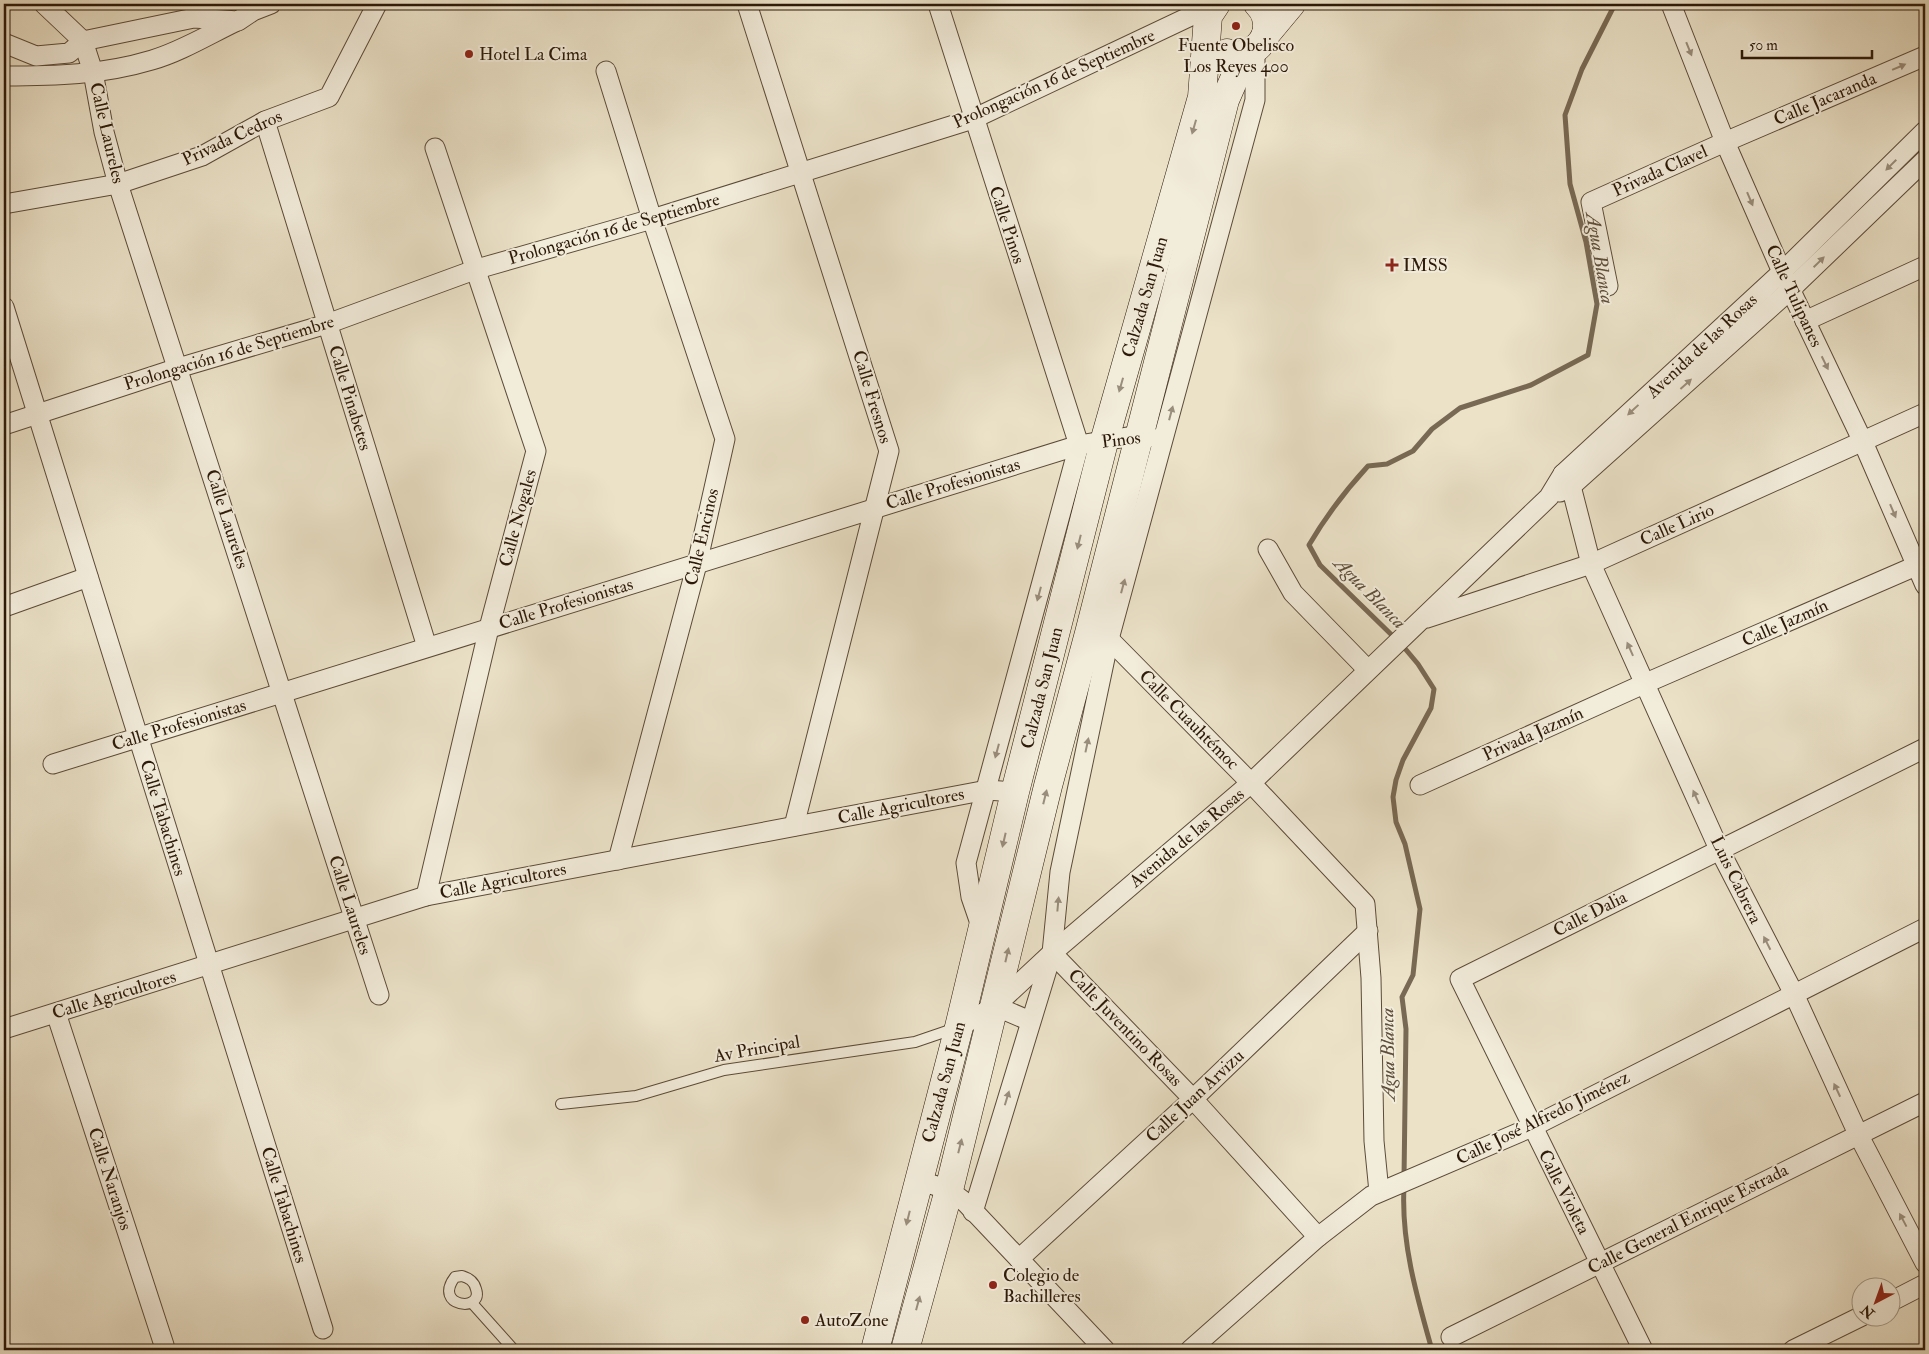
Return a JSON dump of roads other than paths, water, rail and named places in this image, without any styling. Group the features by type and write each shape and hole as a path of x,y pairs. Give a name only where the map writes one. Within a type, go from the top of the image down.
{"main road":[{"path":"1212,12 1211,40 1220,50 1232,55 1255,46 1266,18 1258,4"},
{"name":"Calzada San Juan","path":"875,1350 959,1027 1015,792 1091,444 1214,99 1255,46 1291,4"},
{"name":"Calzada San Juan","path":"905,1350 949,1190 1046,796 1099,636 1151,437 1214,99 1212,12"}],"street":[{"path":"44,4 83,41"},
{"path":"4,76 64,76 152,60 246,12 271,4"},
{"name":"Privada Cedros","path":"4,204 118,184 202,156 265,121 329,97 377,4"},
{"name":"Calle Fresnos","path":"747,4 889,450 876,508 794,826"},
{"name":"Calle Pinos","path":"938,4 973,119 1091,444"},
{"name":"Calle Tulipanes","path":"1671,4 1725,142 1790,290 1921,564 1925,585"},
{"path":"4,43 36,56 70,53 83,41 194,18 246,12"},
{"name":"Prolongación 16 de Septiembre","path":"4,425 178,368 327,324 477,269 652,219 973,119 1212,12"},
{"name":"Calle Laureles","path":"83,41 93,72 104,132 118,184 283,692 379,996"},
{"path":"1151,437 1255,100 1255,46"},
{"name":"Calle Jacaranda","path":"1725,142 1925,56"},
{"name":"Calle Encinos","path":"606,71 652,219 725,440 697,564 618,860"},
{"name":"Calle Pinabetes","path":"265,121 427,647"},
{"name":"Avenida de las Rosas","path":"1567,480 1925,131"},
{"name":"Privada Clavel","path":"1608,286 1592,202 1725,142"},
{"name":"Calle Nogales","path":"426,896 489,628 536,451 477,269 435,148"},
{"name":"Avenida de las Rosas","path":"1567,480 1790,290 1925,160"},
{"path":"1805,321 1925,266"},
{"name":"Calle Tabachines","path":"4,307 323,1329"},
{"name":"Calle Lirio","path":"1421,620 1591,564 1925,413"},
{"name":"Pinos","path":"1091,444 1151,437"},
{"path":"982,930 972,897 966,863 986,790 1091,444"},
{"name":"Calle Profesionistas","path":"53,764 876,508 1091,444"},
{"path":"1421,620 1567,480"},
{"name":"Luis Cabrera","path":"1567,480 1591,564 1719,849 1794,994 1858,1134 1925,1263"},
{"path":"1268,549 1293,593 1372,666"},
{"name":"Calle Jazmín","path":"1646,683 1921,564"},
{"path":"4,607 88,577"},
{"name":"Avenida de las Rosas","path":"959,1027 995,1006 1052,953 1251,783 1421,620"},
{"path":"974,1212 1052,953 1060,872 1099,636"},
{"name":"Calle Cuauhtémoc","path":"1099,636 1251,783 1364,904 1368,931"},
{"name":"Privada Jazmín","path":"1420,785 1646,683"},
{"name":"Calle Dalia","path":"1460,979 1925,748"},
{"name":"Calle Agricultores","path":"4,1030 426,896 986,790 1015,792"},
{"name":"Calle José Alfredo Jiménez","path":"1190,1350 1318,1237 1371,1196 1532,1127 1925,928"},
{"path":"1368,931 1371,978 1374,1141 1384,1191"},
{"name":"Calle Juan Arvizu","path":"1019,1259 1193,1099 1368,931"},
{"name":"Calle Juventino Rosas","path":"1052,953 1193,1099 1318,1237"},
{"name":"Calle Violeta","path":"1460,979 1643,1350"},
{"path":"995,1006 1030,1021"},
{"name":"Calle Naranjos","path":"56,1013 164,1345"},
{"name":"Calle General Enrique Estrada","path":"1451,1337 1925,1102"},
{"path":"918,1180 949,1190 966,1203 1105,1350"},
{"path":"1902,1296 1925,1284"},
{"path":"1793,1350 1852,1321"}],"lane":[{"name":"Av Principal","path":"561,1104 636,1096 724,1070 916,1042 959,1027"},
{"path":"472,1303 514,1350"}],"waterway":[{"name":"Agua Blanca","path":"1404,1178 1406,1029 1402,997 1413,975 1420,909 1405,844 1396,822 1393,797 1396,780 1403,760 1431,708 1434,689 1418,664 1402,645 1320,565 1309,545 1336,504 1368,466 1387,464 1413,451 1432,429 1460,408 1531,385 1588,355 1597,304 1586,242 1570,184 1565,115 1582,69 1615,4"},
{"name":"Agua Blanca","path":"1404,1187 1405,1229 1411,1270 1432,1350"}],"place":[{"name":"Fuente Obelisco Los Reyes 400","path":"1236,26"},
{"name":"Hotel La Cima","path":"469,54"},
{"name":"IMSS","path":"1392,265"},
{"name":"Colegio de Bachilleres","path":"993,1285"},
{"name":"AutoZone","path":"805,1320"}]}
